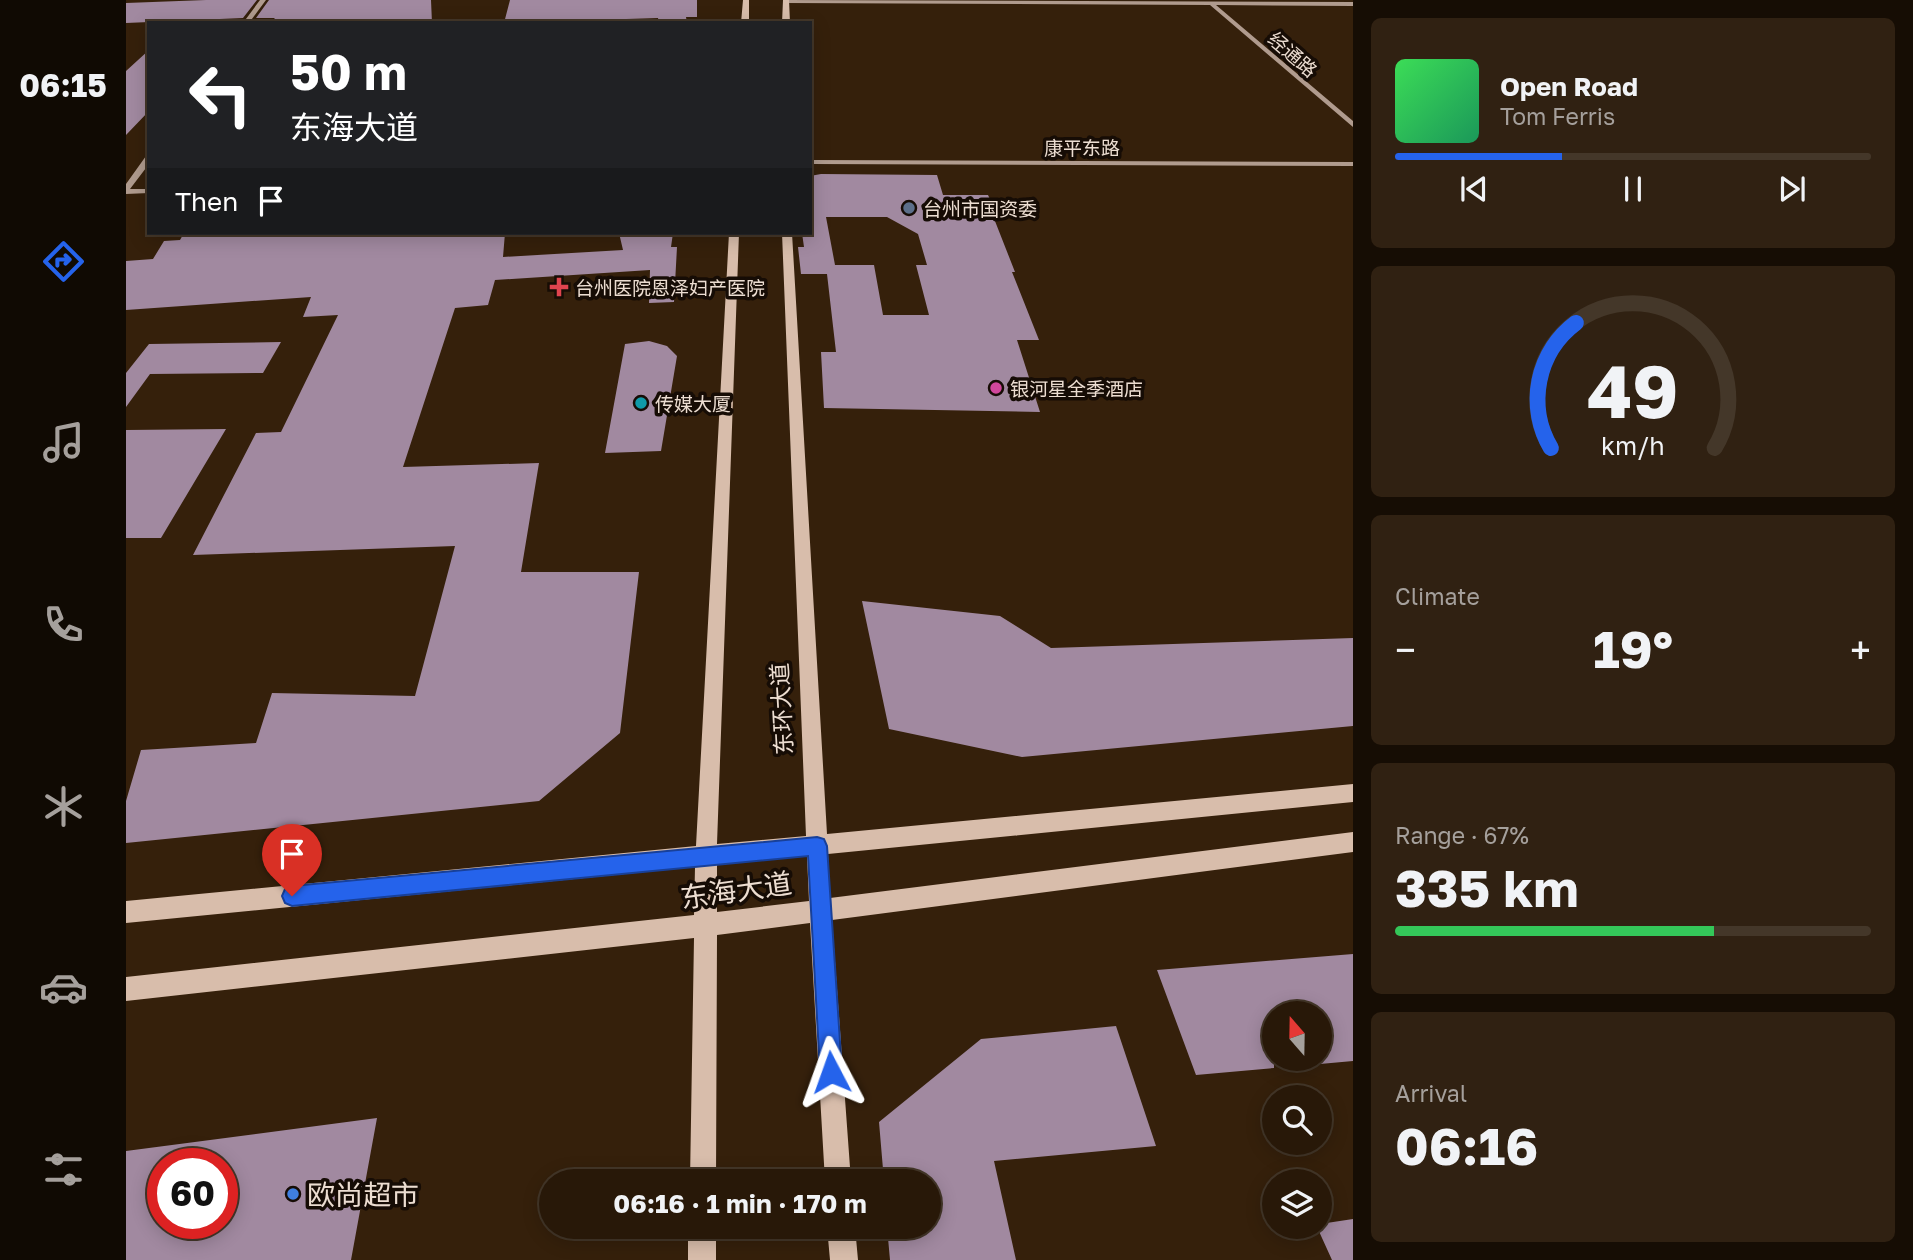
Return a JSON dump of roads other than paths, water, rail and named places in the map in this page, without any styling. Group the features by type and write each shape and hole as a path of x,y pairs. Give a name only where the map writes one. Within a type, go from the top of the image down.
{"main road":[{"path":"745,21 746,0"},
{"path":"786,1 786,21"},
{"path":"703,1169 706,856 734,235"},
{"name":"东环大道","path":"787,235 820,909 837,1169"},
{"name":"东海大道","path":"126,912 1353,793"},
{"name":"东海大道","path":"126,989 590,940 1353,842"},
{"path":"702,1239 702,1260"},
{"path":"842,1239 844,1260"}],"street":[{"path":"247,21 263,0"},
{"path":"786,1 1353,4"},
{"name":"经通路","path":"1213,5 1353,125"},
{"path":"126,190 147,161"},
{"name":"康平东路","path":"812,162 1353,164"},
{"path":"126,190 147,191"}],"place":[{"name":"台州市国资委","path":"909,208"},
{"name":"台州医院恩泽妇产医院","path":"559,287"},
{"name":"银河星全季酒店","path":"996,388"},
{"name":"传媒大厦","path":"641,403"},
{"name":"欧尚超市","path":"293,1194"}]}
